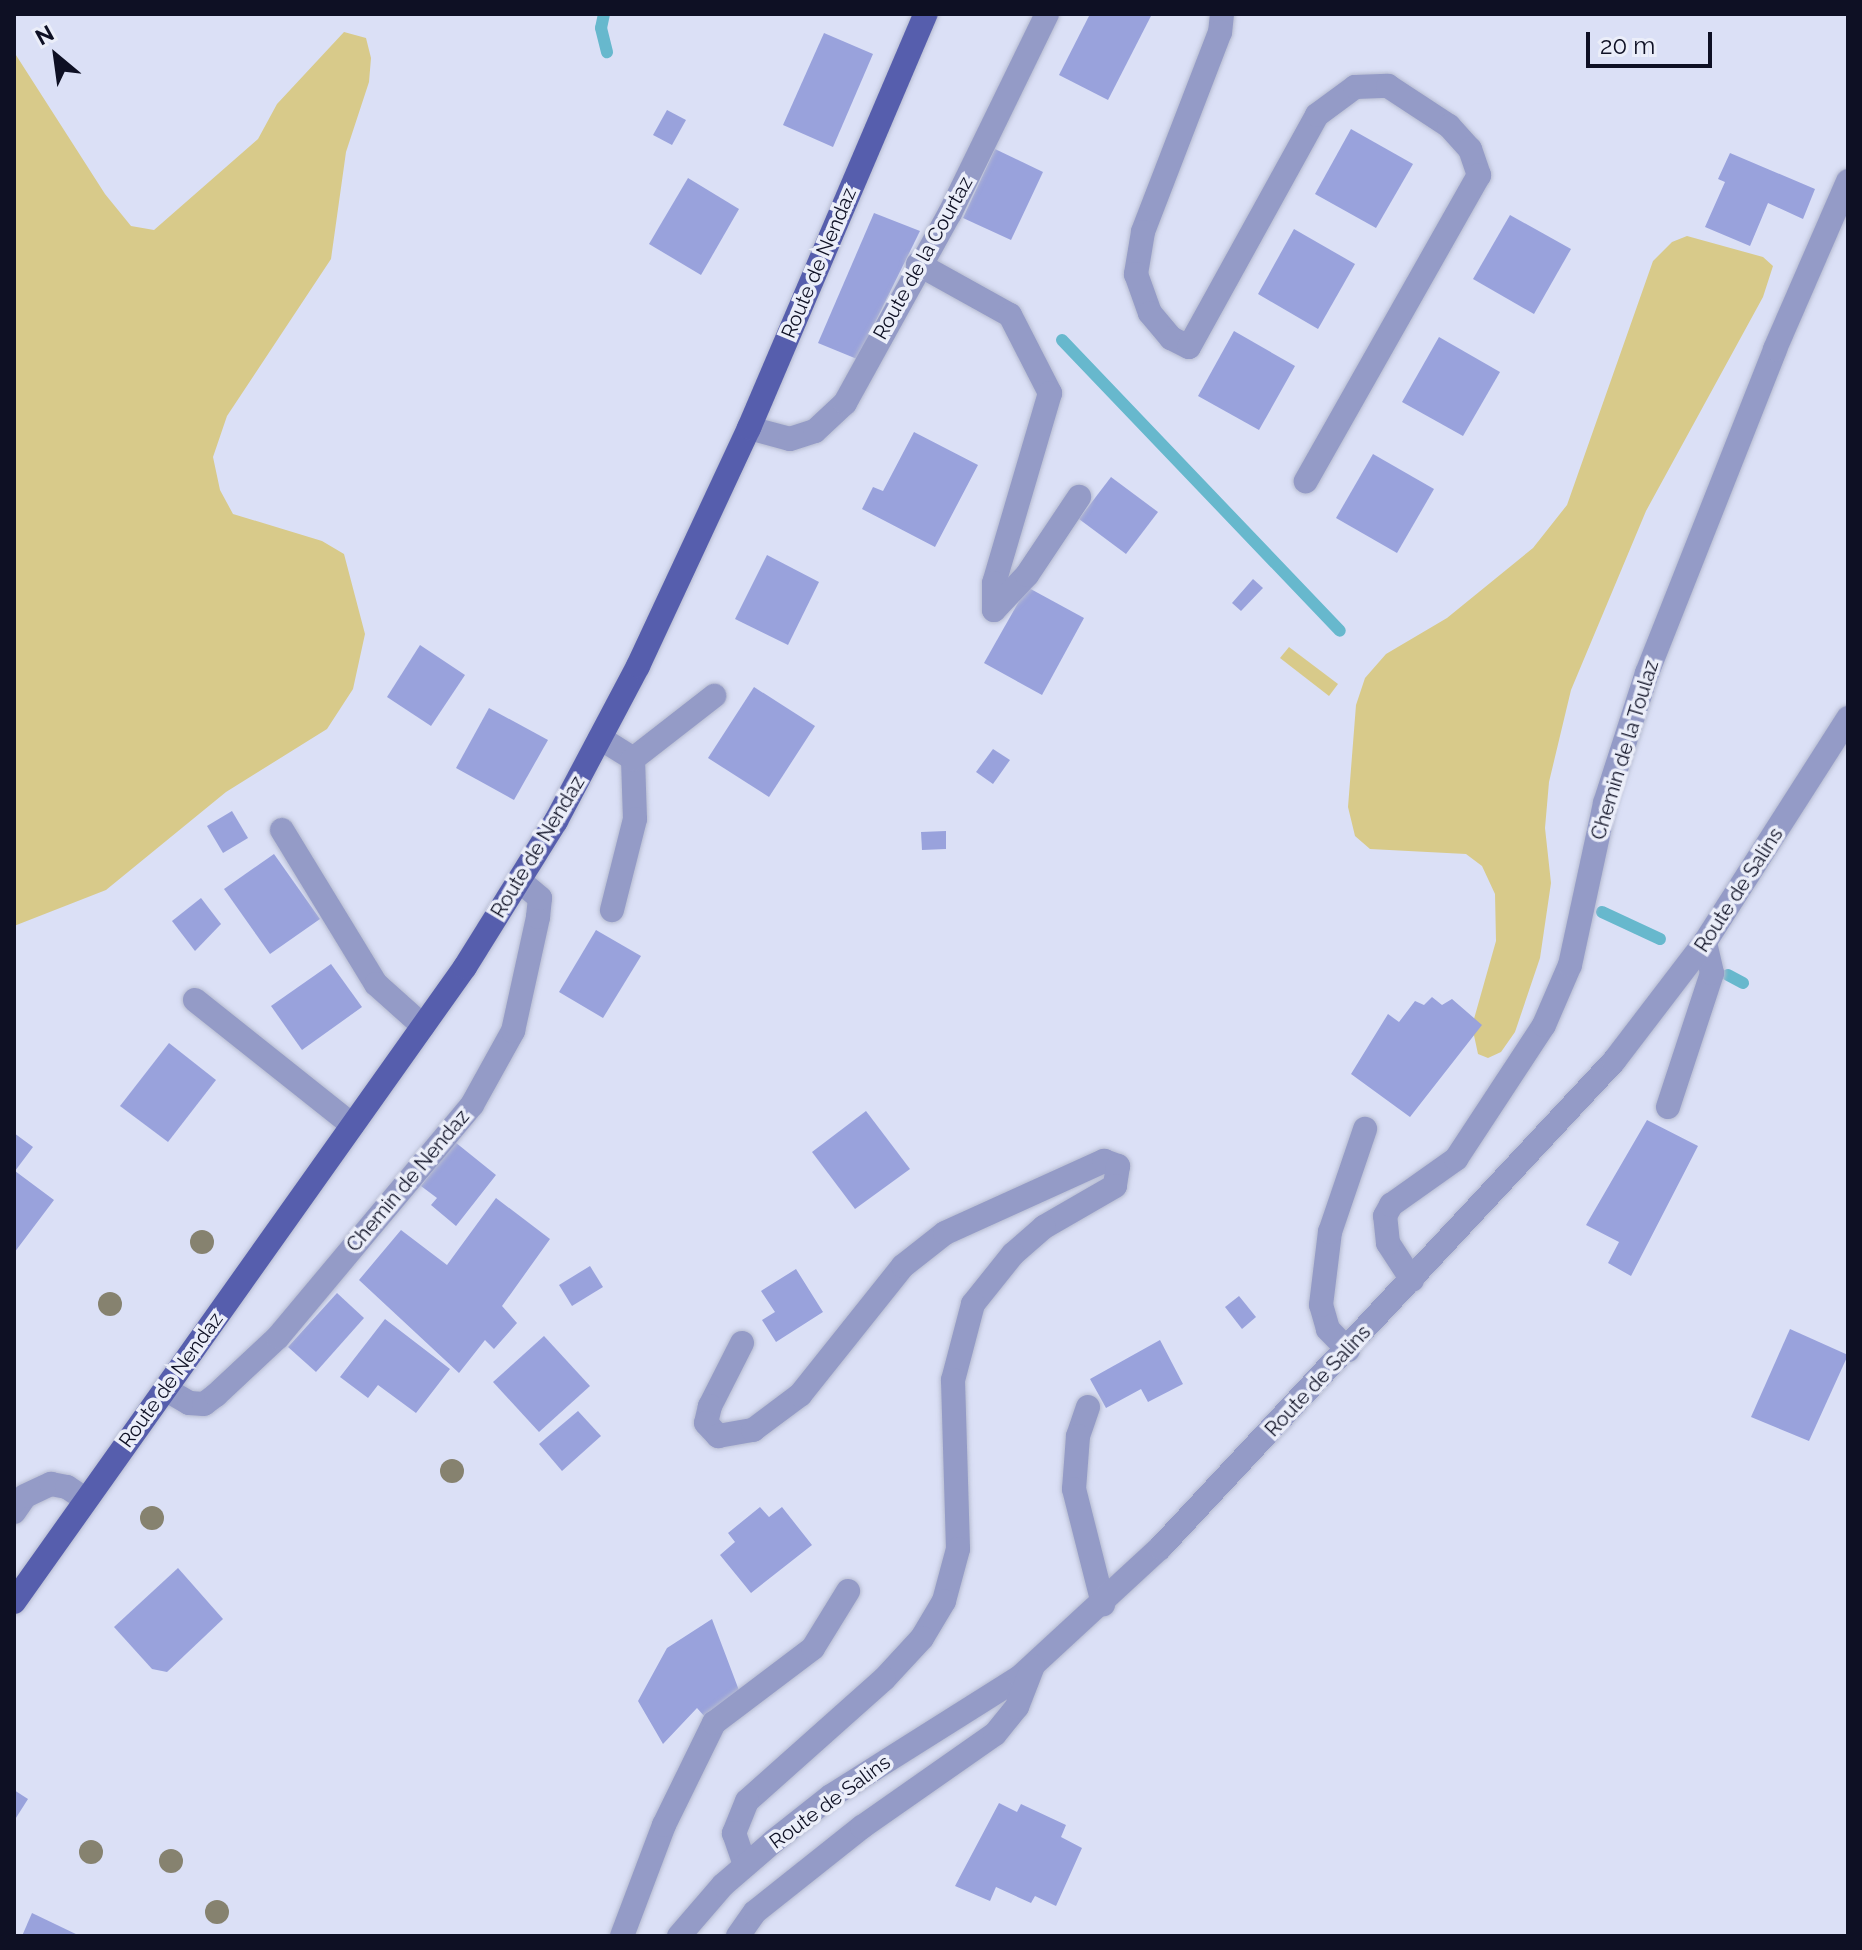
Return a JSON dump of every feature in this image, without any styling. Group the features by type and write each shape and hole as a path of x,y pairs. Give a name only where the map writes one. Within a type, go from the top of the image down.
{"main road":[{"name":"Route de Nendaz","path":"14,1602 423,1026 520,881 600,738 749,428 926,14"}],"street":[{"name":"Route de la Courtaz","path":"749,428 790,439 815,431 845,403 918,264 950,213 1047,14"},
{"path":"1222,14 1220,32 1143,232 1136,274 1150,313 1171,338 1189,347 1317,115 1355,87 1388,86 1449,126 1470,149 1479,175 1306,481"},
{"name":"Chemin de la Toulaz","path":"1412,1280 1388,1243 1385,1216 1391,1205 1456,1159 1544,1025 1570,965 1605,803 1647,673 1775,349 1848,181"},
{"path":"918,264 1010,315 1050,393 994,583 994,610 1027,575 1079,497"},
{"path":"633,759 714,696"},
{"name":"Route de Salins","path":"679,1936 745,1865 831,1796 1033,1666 1103,1604 1348,1350 1575,1107 1705,942 1848,718"},
{"path":"600,738 633,759"},
{"path":"612,910 635,819 633,759"},
{"path":"282,830 376,984 423,1026"},
{"name":"Chemin de Nendaz","path":"165,1389 189,1403 204,1404 216,1395 278,1337 472,1105 513,1031 538,917 540,898 520,881"},
{"path":"1668,1107 1712,973 1705,942"},
{"path":"195,1000 352,1125"},
{"path":"1348,1350 1328,1329 1321,1305 1330,1232 1365,1129"},
{"path":"742,1343 710,1406 706,1423 718,1436 753,1430 800,1395 903,1266 945,1233 1104,1161 1118,1166 1115,1186 1044,1227 1013,1254 973,1304 953,1380 958,1549 944,1601 922,1638 884,1679 747,1801 734,1833 745,1865"},
{"path":"1088,1407 1078,1436 1074,1489 1103,1604"},
{"path":"14,1512 25,1496 51,1484 67,1487 85,1499"},
{"path":"622,1936 664,1825 714,1723 813,1648 848,1591"},
{"path":"738,1936 755,1912 850,1836 995,1734 1017,1707 1033,1666"}],"shaded area":[{"path":"344,32 366,38 371,58 369,82 346,152 331,259 227,416 213,457 220,490 233,514 322,541 344,554 365,634 353,689 327,729 226,792 106,890 14,926 14,52 105,194 131,226 154,230 258,139 277,104"},
{"path":"1687,236 1763,257 1773,266 1763,297 1646,511 1571,690 1549,782 1545,828 1551,883 1540,958 1515,1032 1501,1052 1488,1058 1478,1054 1472,1026 1496,941 1495,894 1482,866 1466,854 1370,849 1355,836 1348,807 1356,705 1365,678 1386,654 1447,618 1533,548 1567,505 1653,261 1672,242"},
{"path":"1289,647 1338,684 1329,696 1280,658"}],"building":[{"path":"1090,14 1152,14 1108,100 1059,75"},
{"path":"824,33 873,54 833,147 783,125"},
{"path":"667,110 686,120 672,145 653,135"},
{"path":"1351,129 1413,164 1376,228 1315,194"},
{"path":"995,149 1043,172 1011,240 963,218"},
{"path":"1730,153 1815,189 1803,219 1768,203 1750,246 1705,227 1725,182 1718,179"},
{"path":"688,178 739,209 701,275 649,244"},
{"path":"874,213 920,231 857,359 818,343"},
{"path":"1510,215 1571,249 1534,314 1473,279"},
{"path":"1294,229 1355,264 1318,329 1258,294"},
{"path":"1234,331 1295,366 1259,430 1198,396"},
{"path":"1439,337 1500,372 1463,436 1402,402"},
{"path":"914,432 978,465 935,547 862,509 873,487 883,491"},
{"path":"1373,454 1434,489 1397,553 1336,518"},
{"path":"1111,477 1158,512 1126,554 1079,519"},
{"path":"767,555 819,582 788,645 735,619"},
{"path":"1253,579 1263,588 1241,611 1232,603"},
{"path":"1027,587 1084,618 1042,695 984,663"},
{"path":"420,645 465,675 431,726 387,697"},
{"path":"754,687 815,726 769,797 708,758"},
{"path":"489,708 548,740 514,800 456,768"},
{"path":"993,749 1010,760 993,784 976,772"},
{"path":"232,811 248,838 223,853 207,826"},
{"path":"946,831 946,849 922,850 921,832"},
{"path":"274,854 320,919 270,954 224,889"},
{"path":"201,898 221,924 195,951 172,921"},
{"path":"596,930 641,956 603,1018 559,992"},
{"path":"331,964 362,1007 302,1050 271,1006"},
{"path":"1432,997 1442,1005 1452,999 1482,1025 1410,1117 1351,1074 1388,1014 1399,1022 1415,1001 1424,1005"},
{"path":"169,1043 216,1080 168,1142 120,1106"},
{"path":"866,1111 910,1169 855,1209 812,1152"},
{"path":"1647,1120 1698,1146 1631,1276 1608,1263 1619,1242 1586,1225"},
{"path":"14,1133 33,1147 15,1171 54,1200 14,1253"},
{"path":"455,1142 496,1175 456,1226 431,1205 437,1198 421,1186"},
{"path":"496,1198 550,1239 502,1306 517,1323 494,1349 485,1340 459,1373 359,1280 401,1230 447,1265"},
{"path":"590,1266 603,1287 572,1306 559,1285"},
{"path":"796,1269 823,1312 776,1342 762,1320 775,1312 761,1291"},
{"path":"337,1293 364,1318 316,1372 288,1347"},
{"path":"1239,1296 1256,1317 1242,1329 1225,1307"},
{"path":"385,1319 450,1369 416,1413 378,1385 368,1398 340,1377"},
{"path":"1790,1329 1848,1355 1809,1441 1751,1417"},
{"path":"544,1336 590,1386 539,1432 493,1382"},
{"path":"1160,1340 1183,1384 1148,1402 1141,1389 1106,1408 1090,1379"},
{"path":"578,1411 601,1436 562,1471 539,1444"},
{"path":"760,1507 769,1517 782,1507 812,1545 751,1593 720,1555 735,1542 728,1533"},
{"path":"178,1568 223,1619 167,1672 152,1669 114,1627"},
{"path":"712,1619 740,1693 705,1717 697,1708 663,1744 638,1701 667,1648"},
{"path":"14,1790 28,1799 14,1821"},
{"path":"999,1803 1017,1812 1021,1804 1066,1825 1061,1837 1082,1848 1056,1906 1035,1896 1031,1903 996,1887 990,1901 955,1886"},
{"path":"32,1913 80,1936 22,1936"}],"waterway":[{"path":"604,14 601,28 607,52"},
{"path":"1062,340 1340,631"},
{"path":"1602,912 1660,939"},
{"path":"1728,975 1743,983"}]}
